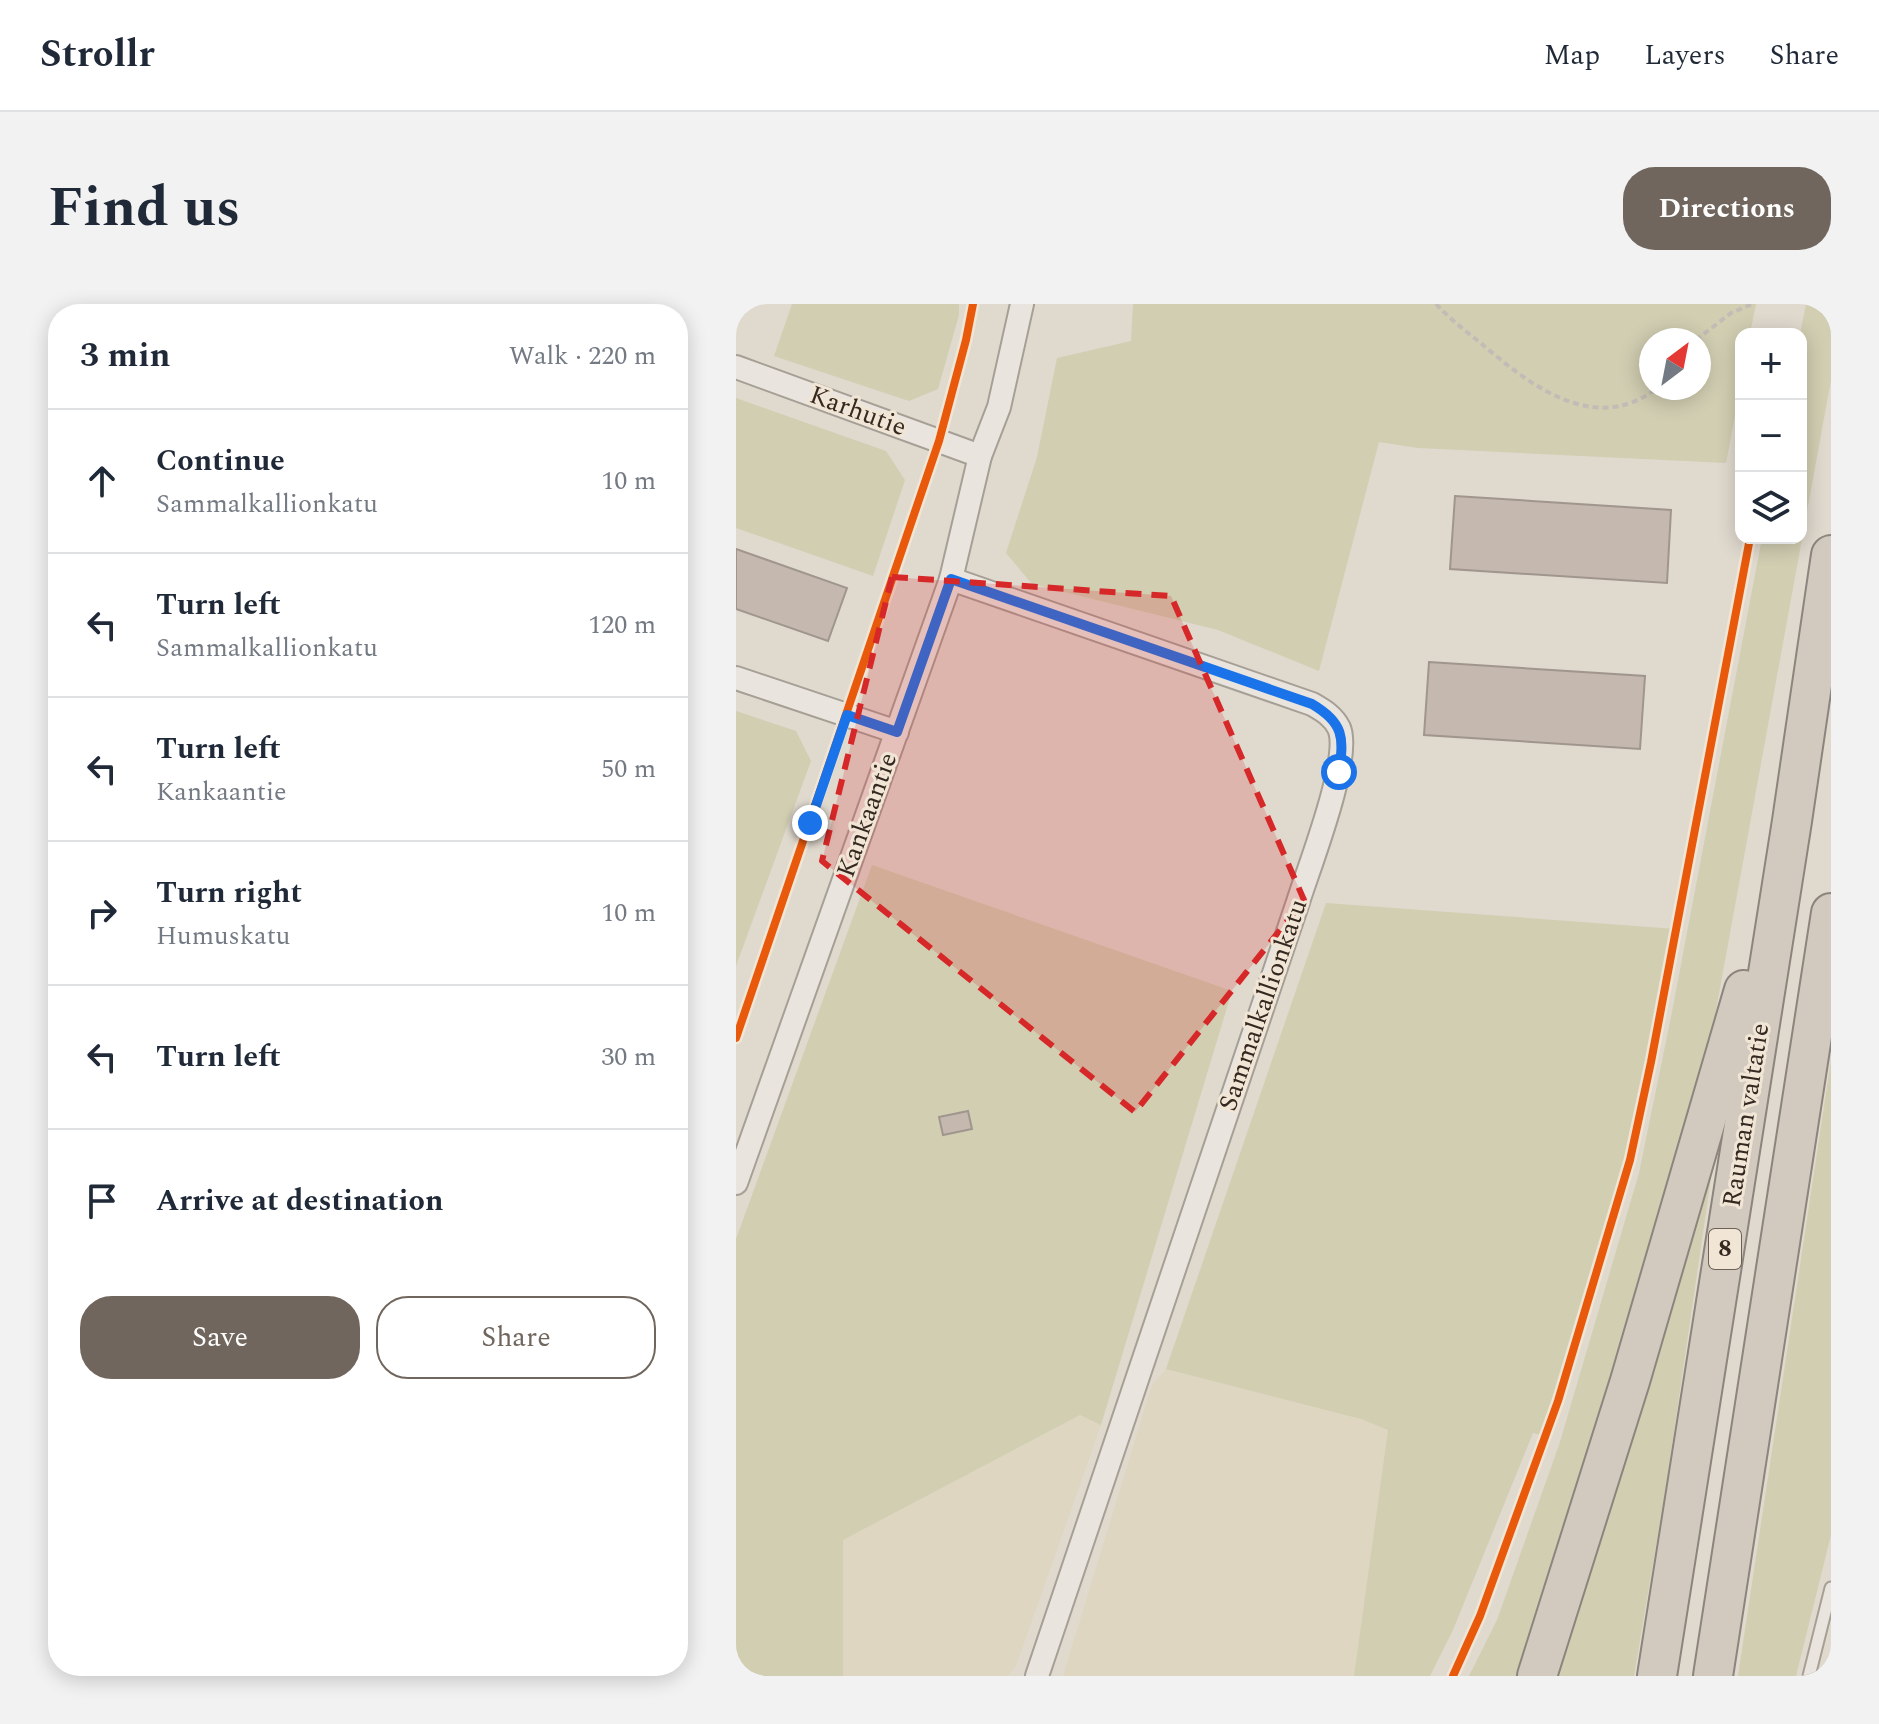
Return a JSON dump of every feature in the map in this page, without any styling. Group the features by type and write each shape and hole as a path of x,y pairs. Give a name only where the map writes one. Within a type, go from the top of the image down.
{"highway":[{"name":"Rauman valtatie","path":"1657,1676 1831,555"},
{"path":"1537,1676 1674,1234 1792,821"},
{"name":"Rauman valtatie","path":"1713,1676 1831,913"}],"street":[{"name":"Kankaantie","path":"736,1183 951,579 980,456 999,407 1022,304"},
{"name":"Karhutie","path":"736,367 980,456"},
{"name":"Sammalkallionkatu","path":"951,579 1312,704 1330,715 1340,730 1343,747 1339,772 1298,902 1037,1676"},
{"path":"736,678 897,732"}],"lane":[{"path":"1809,1676 1831,1588"}],"path":[{"path":"1436,304 1496,356 1551,396 1596,407 1632,404 1639,400"},
{"path":"1711,328 1731,313 1752,304"},
{"path":"1819,304 1831,306"}],"highlighted area":[{"path":"892,577 1171,596 1304,900 1135,1112 822,861"}],"shaded area":[{"path":"792,304 959,304 959,315 938,389 909,401 774,356"},
{"path":"1133,304 1756,304 1751,328 1735,328 1735,416 1726,463 1418,448 1379,442 1319,671 1218,630 1032,584 1006,553 1037,457 1057,358 1131,341"},
{"path":"1806,304 1831,304 1831,380 1807,511 1807,328 1801,328"},
{"path":"736,398 886,451 905,480 873,576 736,528"},
{"path":"1761,544 1801,544 1712,1032 1673,1188 1522,1676 1469,1676 1497,1620 1560,1442 1639,1173"},
{"path":"736,711 796,731 811,761 736,966"},
{"path":"872,865 1232,991 1101,1425 1080,1415 843,1540 843,1676 765,1676 736,1668 736,1239"},
{"path":"1326,903 1676,929 1602,1257 1546,1436 1533,1433 1453,1630 1430,1676 1354,1676 1388,1430 1361,1419 1166,1369"},
{"path":"1831,1060 1831,1535 1796,1676 1738,1676"},
{"path":"1715,1151 1665,1493 1634,1676 1554,1676"},
{"path":"1166,1369 1361,1419 1388,1430 1354,1676 1063,1676 1152,1385"},
{"path":"1080,1415 1101,1425 1016,1666 1008,1676 843,1676 843,1540"}],"building":[{"path":"1455,496 1671,510 1667,583 1450,569"},
{"path":"736,549 847,588 828,641 736,609"},
{"path":"1429,662 1645,676 1640,749 1424,735"},
{"path":"968,1111 972,1129 943,1135 939,1117"}],"cycle path":[{"path":"736,1038 939,441 973,304"},
{"path":"1453,1676 1480,1616 1558,1401 1630,1160 1749,544"}],"route":[{"path":"810,823 847,715 897,732 951,579 1312,704 1330,715 1340,730 1343,747 1339,772"}]}
